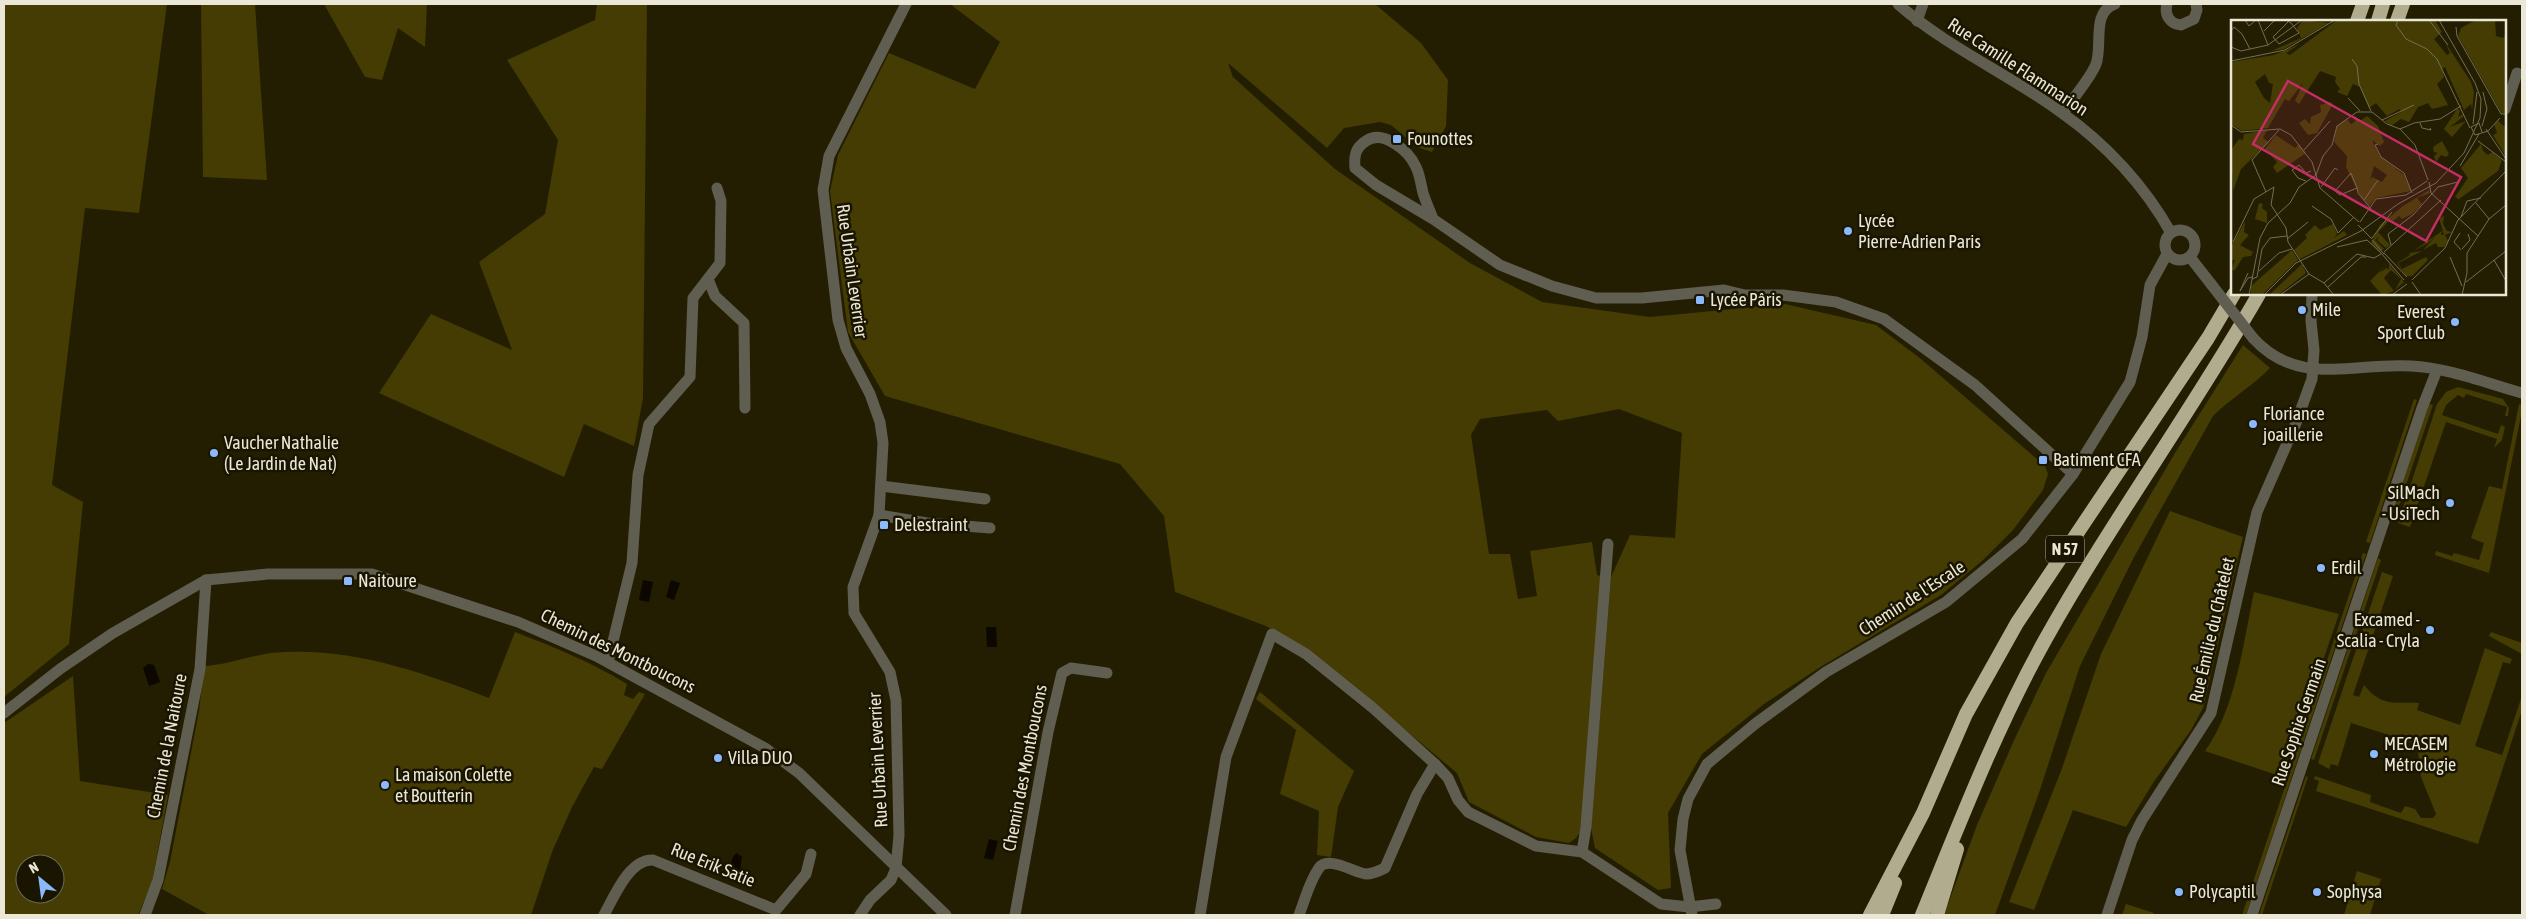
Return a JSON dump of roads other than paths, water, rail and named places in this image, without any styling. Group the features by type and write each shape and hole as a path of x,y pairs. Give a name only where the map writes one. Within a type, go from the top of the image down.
{"highway":[{"path":"2355,20 2357,4"},
{"path":"2355,20 2362,4"},
{"path":"2378,20 2384,4"},
{"path":"2397,20 2403,4"},
{"name":"N 57","path":"1882,915 1920,819 1966,714 2017,623 2208,338 2233,295"},
{"name":"N 57","path":"1922,915 1977,780 2016,697 2050,632 2258,295"},
{"path":"1937,915 1977,780"},
{"path":"1870,915 1920,819"}],"street":[{"name":"Rue Urbain Leverrier","path":"896,868 899,835 896,700 890,672 854,613 853,588 879,515 883,443 880,422 870,394 846,348 838,320 823,190 829,156 906,4"},
{"name":"Rue Camille Flammarion","path":"1898,4 1917,20 1963,52 2063,113 2131,175 2171,233"},
{"path":"1917,20 1923,4"},
{"path":"2063,113 2096,64 2101,18 2108,6 2115,4"},
{"path":"2165,4 2169,20 2181,25 2194,19 2197,10 2196,4"},
{"path":"2506,107 2518,73"},
{"path":"1433,219 1416,167 1409,157 1392,142 1384,138 1367,139 1359,146 1354,158 1358,172 1376,186 1433,219 1500,265 1552,286 1596,298 1642,298 1724,290 1745,295 1783,295 1827,301 1861,309 1884,319 1975,385 2073,474"},
{"path":"608,662 632,564 638,475 649,424 690,377 693,298 720,263 721,200 717,188"},
{"path":"2184,230 2192,235 2196,244 2190,258 2180,261 2167,254 2165,246 2171,233 2184,230"},
{"name":"Chemin de l'Escale","path":"1690,911 1680,850 1683,819 1688,799 1707,764 1755,724 1826,672 1946,602 1984,573 2022,539 2073,474 2130,382 2142,337 2150,285 2160,263 2167,254"},
{"path":"2190,258 2254,338 2282,362 2313,368 2412,366 2466,376 2522,393"},
{"path":"708,279 715,296 744,323 745,408"},
{"name":"Rue Émilie du Châtelet","path":"2107,915 2132,840 2142,820 2211,713 2258,512 2303,405 2313,368 2312,295"},
{"name":"Rue Sophie Germain","path":"2252,915 2422,408 2437,370"},
{"path":"881,486 985,499"},
{"path":"879,515 927,523 990,528"},
{"path":"1582,852 1586,827 1608,544"},
{"name":"Chemin des Montboucons","path":"206,580 268,574 372,574 518,622 608,662 765,748 799,773 946,915"},
{"path":"4,713 60,669 112,633 206,580"},
{"name":"Chemin de la Naitoure","path":"145,915 158,880 200,668 206,580"},
{"path":"1200,915 1226,757 1272,634 1306,654 1374,708 1448,778 1458,800 1468,812 1536,846 1582,852 1662,904 1690,911 1716,904"},
{"name":"Chemin des Montboucons","path":"1015,915 1048,732 1062,673 1071,668 1108,674"},
{"path":"1299,915 1311,883 1320,867 1324,864 1345,866 1365,874 1378,872 1385,868 1417,794 1435,764"},
{"name":"Rue Erik Satie","path":"604,915 632,869 644,860 653,860 776,913 806,874 811,854"},
{"path":"860,915 870,900 890,880 896,868"}],"place":[{"name":"Founottes","path":"1397,139"},
{"name":"Lycée Pierre-Adrien Paris","path":"1848,231"},
{"name":"Lycée Pâris","path":"1700,300"},
{"name":"Mile","path":"2302,310"},
{"name":"Everest Sport Club","path":"2455,322"},
{"name":"Floriance joaillerie","path":"2253,424"},
{"name":"Vaucher Nathalie (Le Jardin de Nat)","path":"214,453"},
{"name":"Batiment CFA","path":"2043,460"},
{"name":"SilMach - UsiTech","path":"2450,503"},
{"name":"Delestraint","path":"884,525"},
{"name":"Erdil","path":"2321,568"},
{"name":"Naitoure","path":"348,581"},
{"name":"Excamed - Scalia - Cryla","path":"2430,630"},
{"name":"MECASEM Métrologie","path":"2374,754"},
{"name":"Villa DUO","path":"718,758"},
{"name":"La maison Colette et Boutterin","path":"385,785"},
{"name":"Polycaptil","path":"2179,892"},
{"name":"Sophysa","path":"2317,892"}]}
